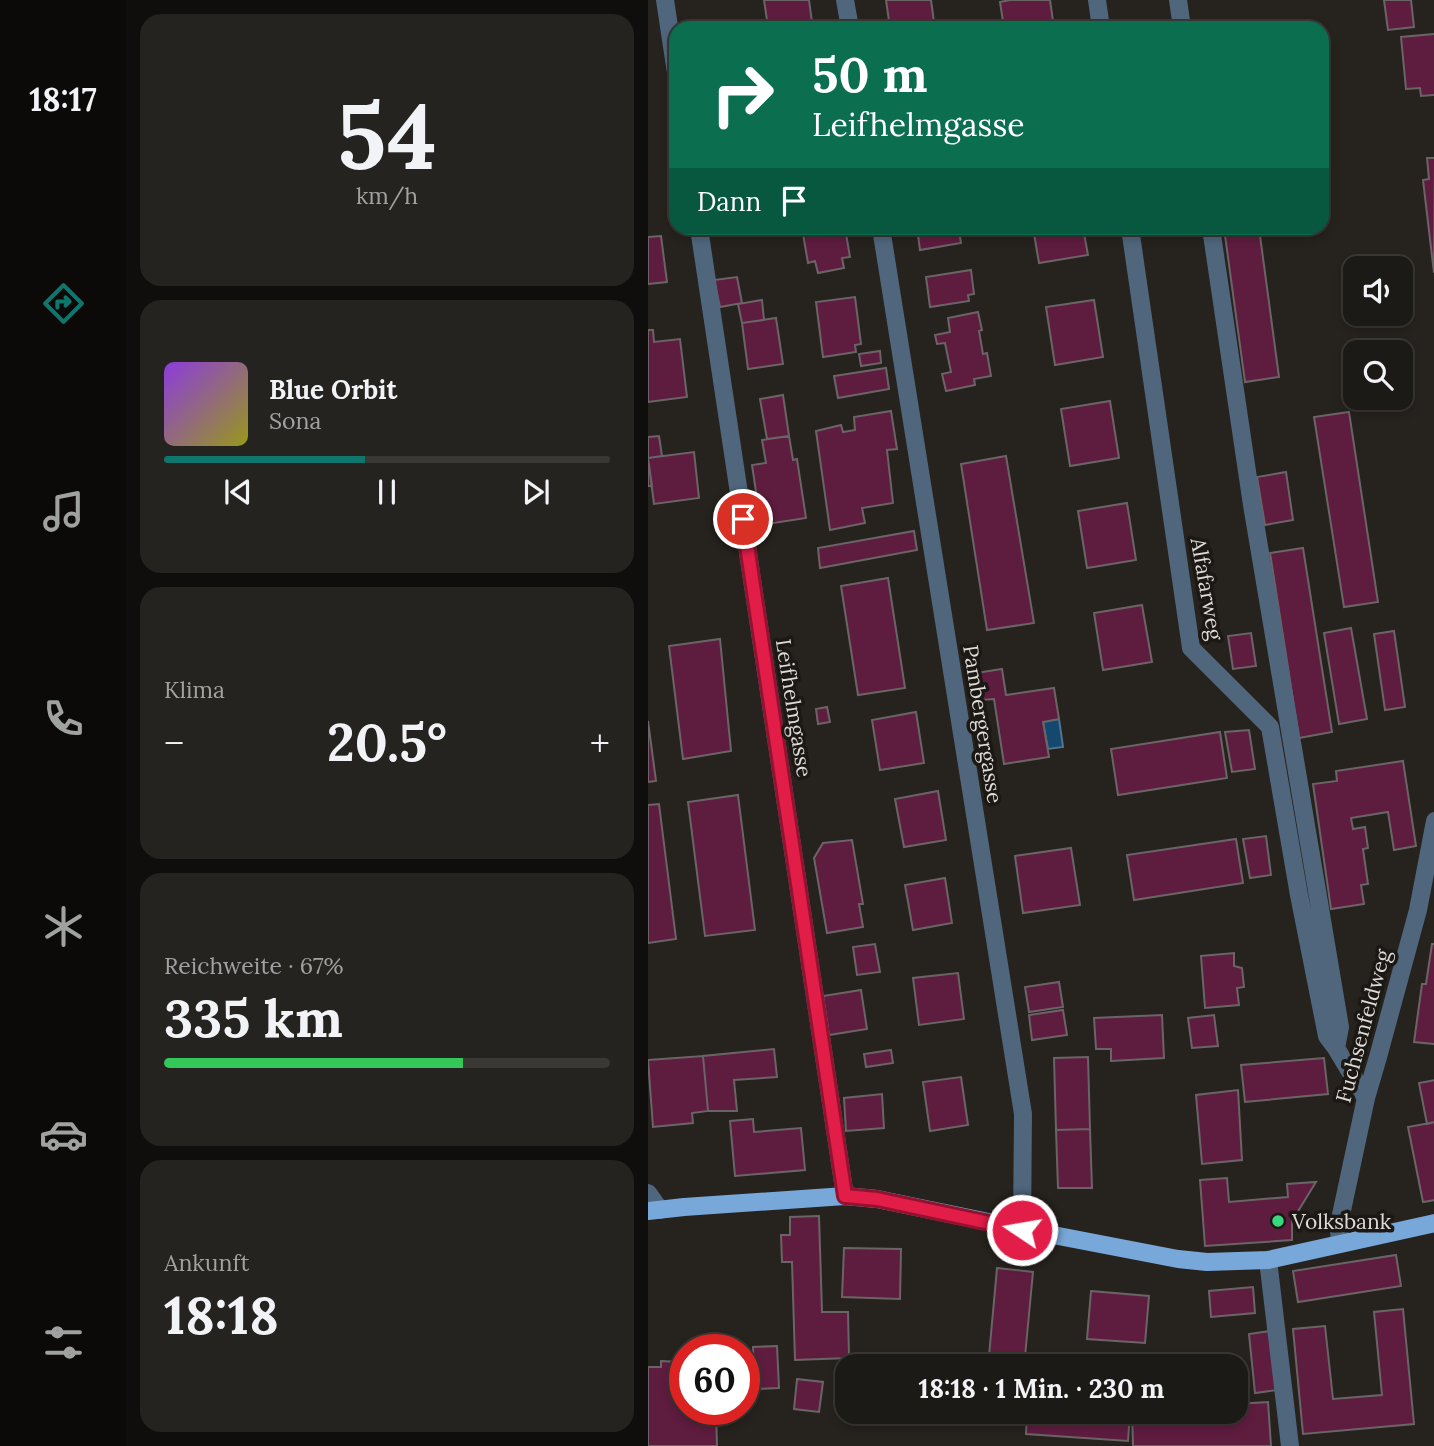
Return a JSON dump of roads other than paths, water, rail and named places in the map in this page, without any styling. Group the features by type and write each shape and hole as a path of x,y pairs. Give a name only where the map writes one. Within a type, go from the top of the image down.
{"main road":[{"path":"654,1211 845,1196 877,1199 1022,1230 1207,1262 1268,1260 1434,1223"}],"street":[{"path":"665,0 669,27"},
{"path":"845,0 849,21"},
{"path":"1097,0 1100,21"},
{"path":"1178,0 1181,21"},
{"name":"Leifhelmgasse","path":"700,235 845,1196"},
{"name":"Pambergergasse","path":"882,235 1022,1114 1022,1230"},
{"name":"Alfafarweg","path":"1131,235 1191,648 1270,727 1298,895 1327,1036 1366,1098"},
{"path":"1212,235 1252,505 1340,1027 1336,1048"},
{"name":"Fuchsenfeldweg","path":"1340,1244 1341,1215 1366,1098 1418,910 1434,821"},
{"path":"648,1193 654,1211"},
{"path":"1268,1260 1290,1446"}],"water":[{"path":"1059,719 1063,747 1048,749 1043,722"}],"place":[{"name":"Volksbank","path":"1278,1221"}]}
